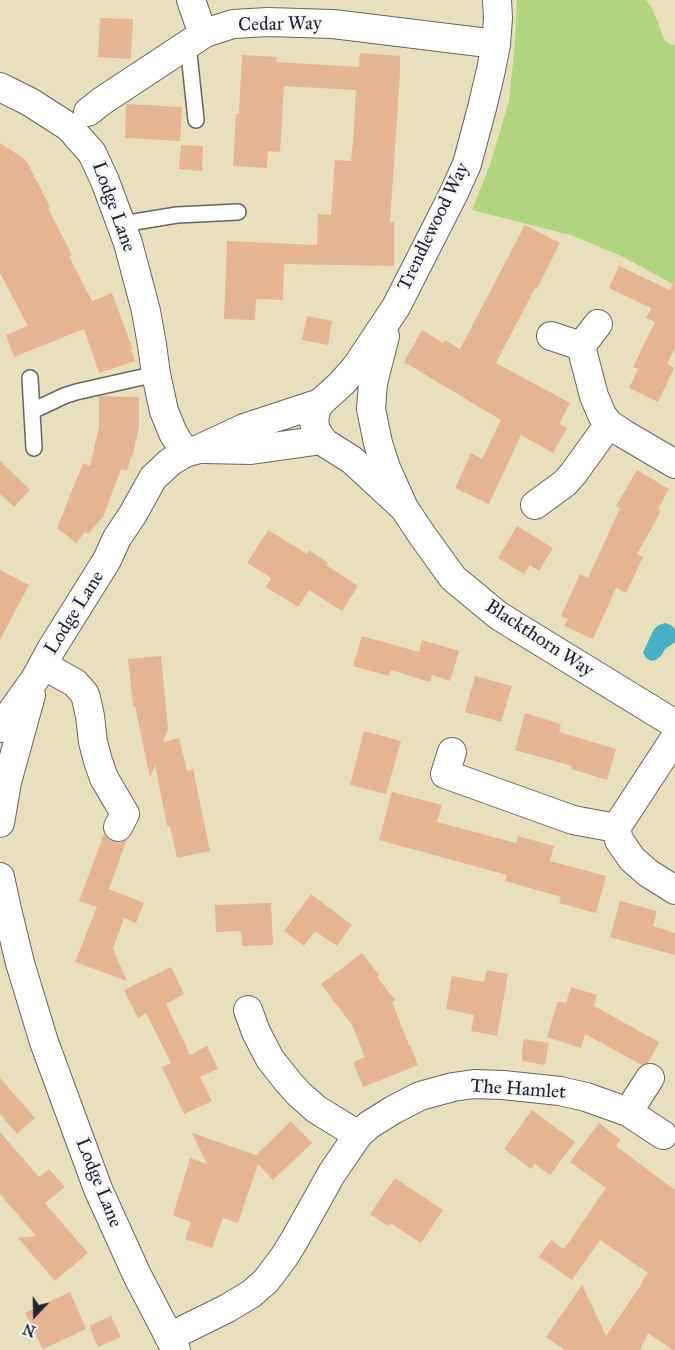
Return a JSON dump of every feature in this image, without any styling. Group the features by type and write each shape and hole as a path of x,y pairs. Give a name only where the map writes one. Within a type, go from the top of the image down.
{"street":[{"path":"192,0 196,15 197,38"},
{"name":"Trendlewood Way","path":"396,307 453,195 466,164 482,108 496,44 498,18 496,0"},
{"name":"Cedar Way","path":"88,112 197,38 233,24 268,22 333,24 496,44"},
{"name":"Lodge Lane","path":"0,87 30,102 69,127 92,153 122,224 146,311 164,411 173,433 192,451 170,462 153,478 117,538 107,560 39,672 0,728"},
{"path":"396,307 356,367 316,410 314,422 316,430 328,444 357,464 404,508"},
{"path":"192,451 251,450 328,444 343,450 352,449 361,444 368,438 371,430 373,383 386,332 396,307"},
{"path":"581,346 598,324"},
{"path":"550,336 581,346"},
{"path":"581,346 596,401 602,415 609,424 675,464"},
{"path":"192,451 244,428 339,392 348,391 358,395 365,401 372,415 378,444 386,468 404,508"},
{"path":"535,505 568,494 573,474 609,424"},
{"name":"Blackthorn Way","path":"404,508 453,578 499,616 675,724"},
{"path":"39,672 75,683 84,692 98,761 104,778 125,814 118,827"},
{"name":"Lodge Lane","path":"0,822 7,782 39,672"},
{"path":"675,738 616,828 619,840 632,859 648,873 675,890"},
{"path":"452,752 445,774 573,820 616,828"},
{"name":"Lodge Lane","path":"0,876 20,963 44,1042 98,1189 172,1343"},
{"name":"Lodge Lane","path":"0,948 34,1010"},
{"path":"248,1010 256,1032 270,1059 289,1083 310,1104 358,1135"},
{"path":"628,1112 650,1078"},
{"name":"The Hamlet","path":"172,1343 251,1294 266,1281 284,1257 332,1173 358,1135 369,1125 406,1102 436,1091 474,1084 560,1091 586,1097 628,1112 663,1135"}],"lane":[{"path":"196,120 197,38"},
{"path":"122,224 177,214 238,212"},
{"path":"32,411 76,392 156,374"},
{"path":"30,378 34,448"}],"green space":[{"path":"517,0 646,0 652,8 665,41 675,45 675,285 623,257 574,236 472,210 490,165 509,101"}],"water":[{"path":"665,623 675,629 675,642 665,649 656,660 651,661 643,653 654,629"}],"building":[{"path":"100,18 133,19 131,59 98,57"},
{"path":"360,53 400,56 390,222 394,222 394,266 284,264 283,300 256,299 255,320 224,319 227,241 317,245 318,214 331,215 335,160 351,161 353,141 356,90 284,86 280,152 268,151 267,168 233,166 236,113 239,114 242,55 277,57 276,62 359,67"},
{"path":"126,104 182,107 180,141 125,138"},
{"path":"0,143 26,160 50,207 48,208 72,255 69,256 92,301 112,293 133,350 131,350 135,361 99,373 84,329 14,357 6,335 28,326 0,273"},
{"path":"181,145 203,146 202,171 179,169"},
{"path":"525,225 560,243 496,363 570,403 559,424 567,428 553,453 521,435 489,504 455,488 471,453 482,459 501,420 404,362 422,330 443,343 445,340 460,349"},
{"path":"619,266 670,290 675,280 675,348 667,364 674,368 658,402 629,388 638,369 633,367 655,322 646,318 651,308 609,288"},
{"path":"307,316 332,321 328,345 302,340"},
{"path":"99,396 139,397 139,427 127,471 121,469 103,517 88,534 85,532 76,543 57,528 83,463 90,466 99,427"},
{"path":"0,461 30,490 14,507 0,494"},
{"path":"637,470 669,489 658,509 661,511 637,554 643,557 626,593 616,588 593,639 564,626 568,619 561,616 580,574 588,578 620,508 616,506"},
{"path":"517,526 553,548 539,571 530,565 524,574 498,558"},
{"path":"268,530 307,554 309,550 328,563 326,565 358,586 342,611 309,590 298,607 266,587 271,578 247,563"},
{"path":"0,570 29,585 0,640"},
{"path":"362,636 419,652 422,640 459,651 450,681 432,675 430,682 391,670 389,676 353,666"},
{"path":"161,656 168,729 163,742 179,738 187,771 193,769 210,851 177,858 170,826 167,826 155,765 150,778 135,706 133,706 128,659"},
{"path":"475,676 512,686 501,722 465,712"},
{"path":"525,713 561,724 559,732 616,749 607,780 571,769 572,766 515,750"},
{"path":"364,731 401,741 386,794 350,785"},
{"path":"392,792 442,805 437,822 516,843 518,836 554,846 550,861 606,876 596,913 559,903 561,897 505,881 507,875 379,840"},
{"path":"104,834 111,841 119,843 127,839 109,889 144,903 136,923 124,918 113,949 127,981 75,962 97,907 79,901"},
{"path":"311,894 352,925 337,946 315,931 304,946 284,931"},
{"path":"620,901 657,911 653,926 675,933 675,955 610,937"},
{"path":"271,903 273,945 242,946 241,931 216,932 215,905"},
{"path":"362,953 379,975 377,977 395,1000 392,1002 418,1065 363,1087 353,1062 365,1057 352,1025 321,984"},
{"path":"171,967 184,994 166,1004 190,1055 207,1046 218,1069 200,1077 212,1101 184,1114 162,1067 171,1063 146,1013 138,1018 124,990"},
{"path":"487,970 508,974 497,1036 471,1031 474,1015 446,1009 452,976 484,982"},
{"path":"571,987 597,995 594,1006 659,1042 648,1063 642,1065 585,1034 581,1048 547,1037 558,1001 566,1003"},
{"path":"524,1039 549,1043 545,1065 522,1061"},
{"path":"0,1078 35,1118 17,1134 0,1114"},
{"path":"532,1110 575,1142 550,1175 535,1164 531,1169 504,1149"},
{"path":"291,1121 312,1143 273,1180 258,1164 238,1223 223,1218 212,1248 185,1239 191,1222 173,1215 190,1158 207,1164 192,1133 256,1155"},
{"path":"599,1123 621,1140 616,1146 675,1190 675,1350 648,1333 640,1350 565,1350 546,1337 582,1285 606,1336 648,1273 600,1240 572,1280 539,1257 551,1240 564,1249 606,1188 570,1162"},
{"path":"0,1132 39,1177 49,1169 65,1187 45,1203 88,1253 55,1281 18,1238 36,1236 0,1194"},
{"path":"395,1178 443,1210 421,1243 390,1223 388,1226 370,1214"},
{"path":"70,1292 86,1329 43,1349 25,1313"},
{"path":"111,1316 121,1337 98,1347 89,1326"}]}
